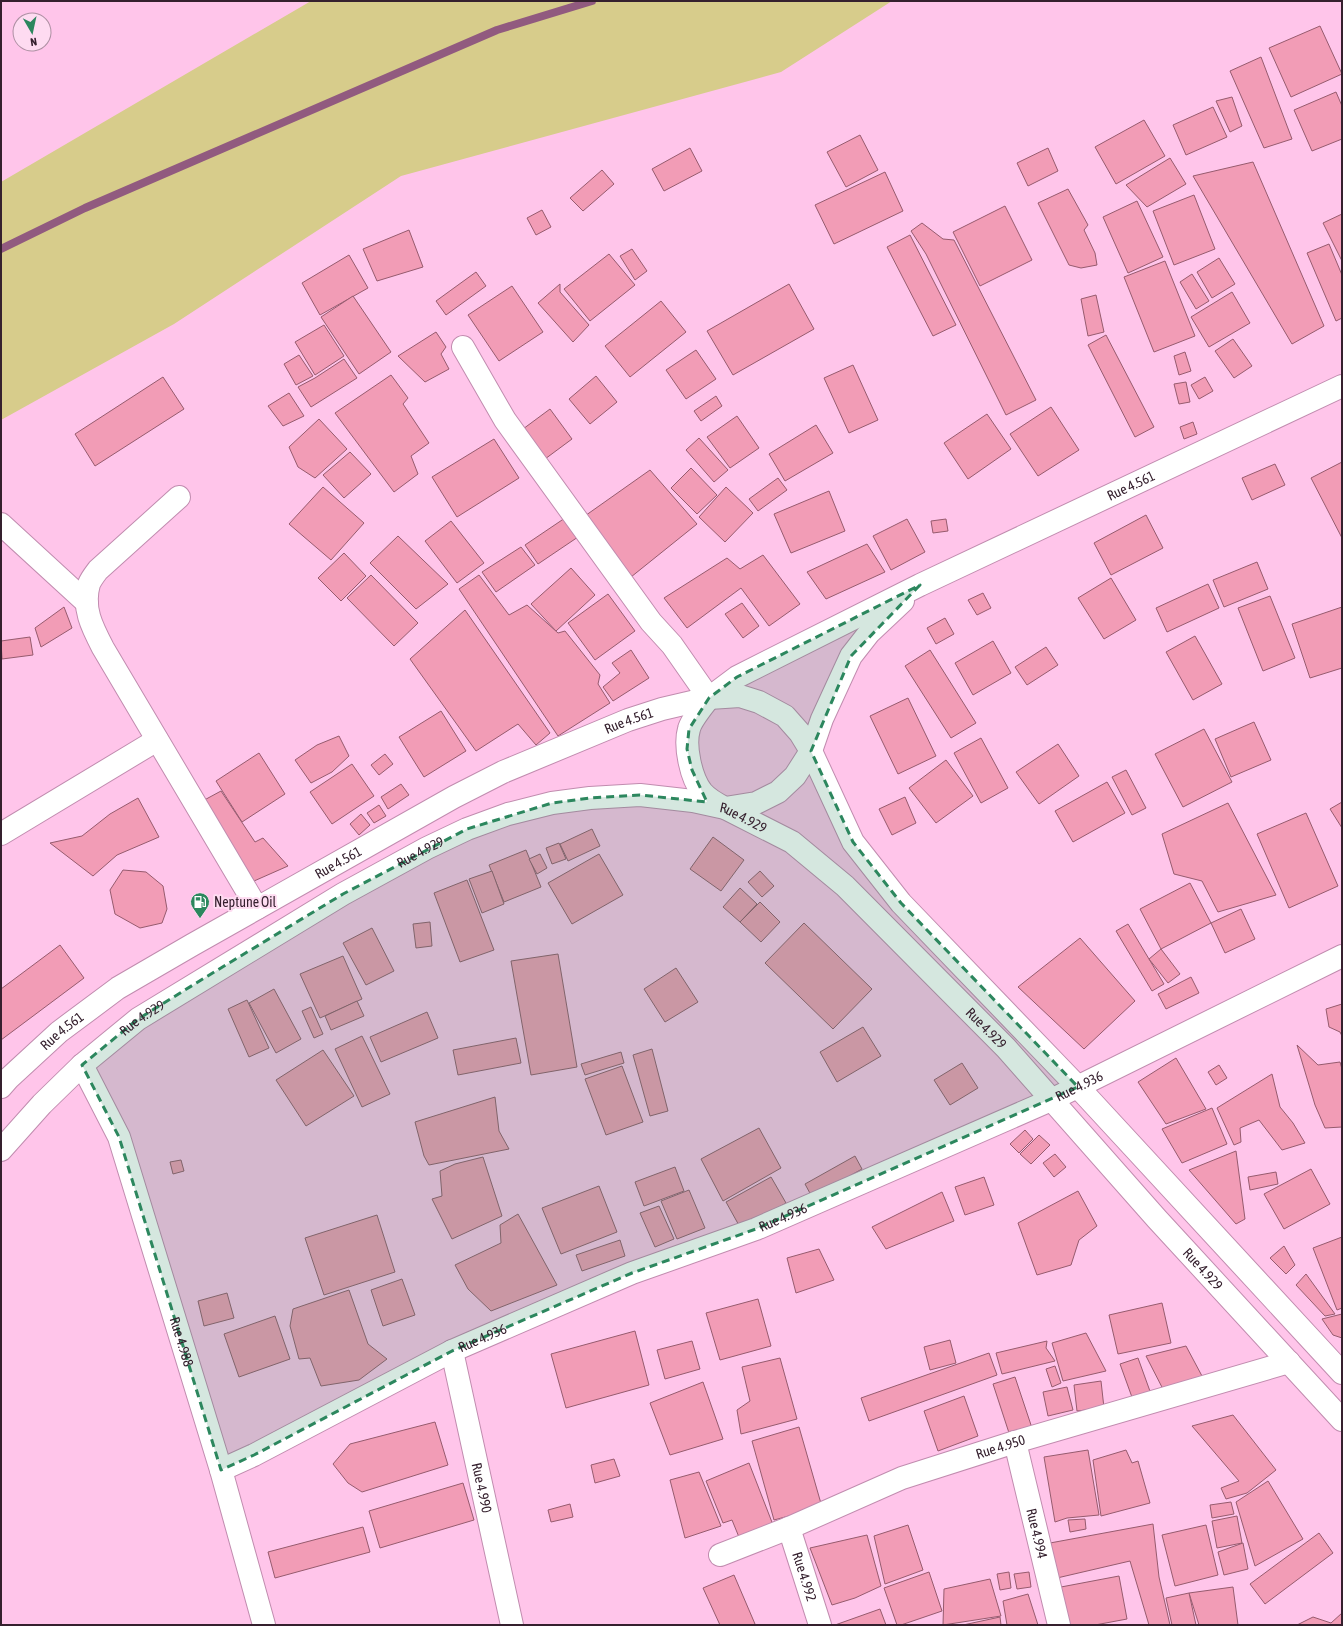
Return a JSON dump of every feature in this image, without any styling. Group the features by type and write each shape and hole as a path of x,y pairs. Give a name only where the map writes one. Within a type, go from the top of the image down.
{"main road":[{"path":"463,347 505,420 651,622 672,645 709,698 689,729 687,749 692,770 702,791 714,802 725,808 756,803 778,792 796,776 811,751"},
{"name":"Rue 4.561","path":"709,698 737,677 920,585 1342,386"},
{"path":"180,497 98,570 89,584 87,603 89,621 157,740 257,908"},
{"path":"1,524 87,603"},
{"name":"Rue 4.561","path":"811,751 825,712 851,656 869,633 920,585"},
{"name":"Rue 4.561","path":"1,1087 59,1032 118,988 414,819 503,772 628,720 662,709 709,698 740,696 759,702 785,716"},
{"name":"Rue 4.929","path":"785,716 800,733 811,751 853,842 901,903 1078,1087 1342,1374"},
{"path":"1,834 157,740"},
{"name":"Rue 4.929","path":"1,1150 42,1104 82,1065 138,1019 343,894 467,829 508,814 545,805 590,798 640,795 693,800 725,808 792,842 845,886 1000,1043 1157,1219 1342,1420"},
{"name":"Rue 4.936","path":"220,1470 274,1445 452,1351 632,1273 756,1229 1052,1100 1342,956"},
{"name":"Rue 4.988","path":"82,1065 119,1137 220,1470 264,1625"},
{"name":"Rue 4.990","path":"452,1351 512,1625"},
{"name":"Rue 4.950","path":"720,1555 789,1528 902,1478 1014,1442 1289,1362"},
{"name":"Rue 4.994","path":"1014,1442 1059,1625"},
{"name":"Rue 4.992","path":"789,1528 820,1625"}],"highlighted area":[{"path":"920,585 851,656 811,751 853,842 901,903 1078,1087 756,1229 632,1273 452,1351 254,1455 221,1470 119,1137 82,1065 138,1019 206,977 343,894 467,829 552,803 590,798 640,795 707,802 692,770 687,749 689,729 709,698 737,677"}],"shaded area":[{"path":"311,1 892,1 781,72 401,176 174,324 1,420 1,182"}],"building":[{"path":"1320,26 1342,74 1291,97 1269,48"},
{"path":"1261,57 1292,139 1264,148 1230,71"},
{"path":"1336,92 1342,106 1342,139 1312,151 1294,110"},
{"path":"1232,97 1242,126 1230,132 1216,101"},
{"path":"1213,107 1227,137 1186,155 1173,125"},
{"path":"1144,120 1165,156 1116,184 1095,147"},
{"path":"860,135 878,170 846,187 827,152"},
{"path":"690,148 702,171 664,191 652,169"},
{"path":"1048,148 1058,171 1028,186 1017,163"},
{"path":"1170,158 1186,184 1147,207 1126,185"},
{"path":"1253,162 1324,326 1292,344 1193,176"},
{"path":"602,170 614,184 583,211 570,198"},
{"path":"885,172 903,211 834,244 815,205"},
{"path":"1068,189 1088,225 1084,230 1095,253 1097,265 1081,268 1069,265 1038,203"},
{"path":"1194,195 1215,249 1174,265 1153,211"},
{"path":"1137,201 1163,257 1128,273 1103,217"},
{"path":"1005,206 1032,260 980,286 953,232"},
{"path":"542,210 551,227 536,235 527,218"},
{"path":"1342,214 1342,261 1323,223"},
{"path":"922,223 943,239 954,240 1036,400 1006,415 926,254 911,231"},
{"path":"409,230 423,267 377,281 363,249"},
{"path":"910,235 956,325 933,336 887,247"},
{"path":"1329,244 1342,275 1342,318 1336,321 1307,253"},
{"path":"632,249 647,271 635,280 620,256"},
{"path":"609,254 635,285 590,321 564,289"},
{"path":"349,255 368,288 320,315 302,283"},
{"path":"1219,258 1235,284 1212,298 1197,272"},
{"path":"1165,261 1195,336 1154,352 1124,277"},
{"path":"476,272 486,286 446,315 436,301"},
{"path":"1192,274 1209,301 1196,309 1180,282"},
{"path":"560,284 560,292 589,325 573,342 538,303"},
{"path":"789,284 814,329 733,375 707,331"},
{"path":"512,286 543,332 499,361 468,315"},
{"path":"1232,292 1250,323 1209,347 1191,317"},
{"path":"1096,295 1104,332 1088,336 1081,299"},
{"path":"353,296 391,352 359,374 321,317"},
{"path":"661,301 686,332 630,377 605,346"},
{"path":"324,325 344,356 315,375 295,342"},
{"path":"436,332 446,347 441,354 449,369 425,382 398,356"},
{"path":"1106,335 1154,427 1135,437 1088,345"},
{"path":"1233,339 1252,366 1234,378 1215,351"},
{"path":"696,350 716,379 686,399 666,370"},
{"path":"1185,352 1191,371 1179,375 1174,356"},
{"path":"299,355 313,376 296,385 284,364"},
{"path":"344,359 357,378 311,407 298,387"},
{"path":"853,365 878,420 849,433 824,378"},
{"path":"391,375 408,398 403,404 429,443 411,456 418,474 394,492 335,413"},
{"path":"596,376 617,402 590,424 569,399"},
{"path":"163,377 184,409 95,466 75,434"},
{"path":"1205,377 1213,391 1199,399 1191,385"},
{"path":"1186,382 1190,402 1179,404 1174,384"},
{"path":"289,393 304,416 283,426 268,406"},
{"path":"716,396 722,406 701,421 694,411"},
{"path":"1051,407 1079,450 1038,476 1010,434"},
{"path":"550,409 572,439 545,459 523,429"},
{"path":"987,414 1011,449 968,479 944,443"},
{"path":"737,416 759,448 730,468 707,437"},
{"path":"319,419 347,449 315,478 298,467 289,447"},
{"path":"1193,422 1197,434 1184,439 1180,427"},
{"path":"816,425 833,453 785,481 769,454"},
{"path":"699,438 728,470 714,482 686,450"},
{"path":"494,439 519,478 457,517 432,477"},
{"path":"350,452 371,474 344,498 323,475"},
{"path":"1342,462 1342,538 1311,478"},
{"path":"1275,464 1285,485 1252,500 1242,478"},
{"path":"691,468 717,495 697,514 671,488"},
{"path":"650,470 697,524 631,577 582,518"},
{"path":"778,478 787,490 758,511 749,499"},
{"path":"323,487 364,523 331,560 289,524"},
{"path":"726,487 753,513 725,542 699,517"},
{"path":"829,491 845,531 791,553 774,514"},
{"path":"1146,515 1163,548 1111,575 1094,543"},
{"path":"565,518 578,537 538,564 525,545"},
{"path":"907,519 925,552 891,570 873,536"},
{"path":"946,519 948,531 933,533 931,521"},
{"path":"451,521 484,563 457,583 425,541"},
{"path":"398,536 448,584 416,609 370,563"},
{"path":"867,544 885,572 826,599 807,572"},
{"path":"521,547 535,565 496,592 482,572"},
{"path":"344,553 366,576 341,601 318,578"},
{"path":"763,555 800,604 769,626 741,588 687,628 664,598 727,558 740,569"},
{"path":"1257,562 1268,589 1224,607 1213,580"},
{"path":"571,568 595,595 556,631 531,604"},
{"path":"371,575 418,623 394,646 347,598"},
{"path":"479,575 509,615 527,605 558,633 565,631 600,675 598,684 610,703 558,736 459,589"},
{"path":"1111,578 1136,620 1104,639 1078,598"},
{"path":"1208,584 1219,608 1167,632 1156,608"},
{"path":"983,593 991,608 977,615 968,600"},
{"path":"608,594 635,631 595,660 568,623"},
{"path":"1270,596 1295,658 1263,671 1238,608"},
{"path":"742,603 759,626 743,638 725,614"},
{"path":"64,607 72,628 41,647 35,628"},
{"path":"1342,607 1342,668 1310,678 1292,624"},
{"path":"465,610 550,733 536,745 518,724 476,751 410,659"},
{"path":"945,618 954,634 936,644 927,628"},
{"path":"1195,636 1222,684 1193,700 1166,652"},
{"path":"30,637 33,655 2,659 1,641"},
{"path":"993,641 1011,673 973,695 955,663"},
{"path":"1046,647 1058,665 1027,685 1015,667"},
{"path":"631,650 649,678 613,701 603,687 620,673 612,663"},
{"path":"930,650 976,723 951,738 905,666"},
{"path":"908,698 936,756 898,774 870,716"},
{"path":"441,711 466,751 424,777 399,737"},
{"path":"1254,722 1271,760 1231,777 1215,739"},
{"path":"1204,729 1232,782 1183,807 1155,754"},
{"path":"339,736 349,756 332,772 311,783 295,760 317,745"},
{"path":"981,738 1008,788 981,803 954,753"},
{"path":"1058,744 1079,776 1039,804 1016,772"},
{"path":"259,753 285,794 242,822 216,781"},
{"path":"385,754 393,764 379,775 371,765"},
{"path":"946,760 973,796 936,823 909,788"},
{"path":"352,764 374,796 332,824 310,792"},
{"path":"1126,770 1146,808 1132,815 1112,777"},
{"path":"1107,782 1125,813 1073,842 1055,811"},
{"path":"401,784 409,795 388,809 381,797"},
{"path":"221,791 255,842 263,838 288,866 245,885 197,804"},
{"path":"905,797 916,823 892,835 879,809"},
{"path":"138,798 159,837 117,855 93,876 50,843 82,836 110,814"},
{"path":"1342,802 1342,828 1330,809"},
{"path":"1228,803 1276,895 1218,912 1202,881 1174,874 1162,834"},
{"path":"379,805 386,816 374,823 367,813"},
{"path":"1306,813 1338,886 1289,908 1257,834"},
{"path":"361,814 370,825 359,835 350,824"},
{"path":"592,829 600,846 568,861 560,844"},
{"path":"713,837 744,860 721,891 690,869"},
{"path":"559,843 566,859 552,864 546,848"},
{"path":"526,850 541,887 504,902 489,865"},
{"path":"540,854 547,868 537,874 529,859"},
{"path":"599,854 623,895 572,924 548,883"},
{"path":"123,870 146,872 163,886 167,909 162,923 140,928 115,914 110,890"},
{"path":"492,871 504,904 482,913 469,879"},
{"path":"760,871 774,886 762,897 748,882"},
{"path":"467,880 494,950 460,962 434,893"},
{"path":"1190,883 1211,923 1161,949 1140,909"},
{"path":"740,888 757,904 740,922 723,907"},
{"path":"760,902 780,922 761,942 740,922"},
{"path":"1241,909 1255,939 1225,953 1211,923"},
{"path":"430,922 432,946 416,948 413,924"},
{"path":"804,923 872,989 833,1029 765,963"},
{"path":"1128,924 1164,984 1152,991 1116,931"},
{"path":"372,928 394,971 366,985 343,943"},
{"path":"1080,938 1135,1001 1084,1049 1018,987"},
{"path":"60,945 84,978 1,1040 1,989"},
{"path":"1161,949 1180,974 1168,983 1149,959"},
{"path":"558,954 577,1067 531,1075 511,961"},
{"path":"343,956 362,999 320,1018 300,974"},
{"path":"676,968 698,1002 665,1022 644,989"},
{"path":"1191,977 1199,993 1166,1009 1158,994"},
{"path":"274,989 301,1039 276,1053 249,1003"},
{"path":"247,1000 269,1048 249,1057 228,1009"},
{"path":"357,1001 364,1016 331,1030 325,1016"},
{"path":"1342,1004 1342,1036 1340,1032 1329,1027 1326,1009"},
{"path":"311,1007 323,1034 314,1038 302,1011"},
{"path":"427,1012 438,1038 381,1062 370,1037"},
{"path":"863,1027 881,1056 837,1082 820,1052"},
{"path":"362,1036 390,1094 362,1107 335,1049"},
{"path":"516,1038 521,1063 458,1075 453,1050"},
{"path":"1297,1045 1318,1065 1340,1062 1342,1069 1342,1127 1325,1128 1315,1105"},
{"path":"652,1049 668,1111 650,1116 633,1055"},
{"path":"323,1050 354,1096 306,1126 276,1080"},
{"path":"621,1052 624,1063 585,1075 581,1064"},
{"path":"1176,1058 1206,1109 1166,1124 1138,1082"},
{"path":"962,1063 978,1088 950,1105 934,1080"},
{"path":"1219,1065 1227,1078 1216,1085 1208,1072"},
{"path":"622,1066 643,1122 606,1135 585,1079"},
{"path":"1272,1074 1280,1107 1293,1123 1305,1143 1282,1150 1259,1120 1240,1128 1241,1142 1234,1145 1217,1108"},
{"path":"495,1097 499,1131 509,1149 429,1165 424,1156 415,1122"},
{"path":"1212,1108 1227,1144 1182,1163 1162,1129"},
{"path":"759,1128 781,1168 723,1201 701,1159"},
{"path":"1025,1130 1033,1139 1019,1153 1010,1144"},
{"path":"1039,1135 1050,1145 1031,1164 1020,1154"},
{"path":"1236,1151 1245,1219 1236,1224 1189,1170"},
{"path":"1055,1154 1066,1167 1054,1177 1043,1163"},
{"path":"855,1156 862,1169 812,1197 805,1184"},
{"path":"483,1157 502,1216 452,1239 432,1199 442,1196 440,1171 455,1164"},
{"path":"181,1160 184,1171 173,1174 170,1162"},
{"path":"675,1167 684,1191 644,1206 635,1182"},
{"path":"1311,1169 1330,1204 1284,1229 1264,1194"},
{"path":"1276,1172 1278,1184 1250,1190 1248,1177"},
{"path":"771,1177 786,1203 741,1229 726,1202"},
{"path":"984,1177 994,1205 965,1215 955,1187"},
{"path":"599,1186 617,1232 561,1254 542,1208"},
{"path":"689,1190 705,1228 677,1239 661,1201"},
{"path":"1078,1191 1097,1226 1079,1240 1071,1265 1037,1275 1018,1223"},
{"path":"942,1192 954,1221 886,1249 872,1227"},
{"path":"659,1206 674,1239 655,1247 640,1213"},
{"path":"518,1214 557,1285 491,1311 468,1289 455,1265 501,1243 500,1225"},
{"path":"377,1215 395,1272 324,1295 305,1238"},
{"path":"1342,1237 1342,1308 1337,1310 1313,1248"},
{"path":"620,1240 625,1256 582,1271 576,1255"},
{"path":"1284,1246 1295,1265 1286,1274 1270,1258"},
{"path":"819,1249 834,1280 796,1293 787,1258"},
{"path":"1306,1274 1335,1314 1325,1316 1296,1285"},
{"path":"402,1279 415,1315 383,1326 371,1290"},
{"path":"349,1290 368,1344 387,1359 359,1380 321,1386 310,1358 299,1359 290,1326 293,1309"},
{"path":"227,1293 234,1318 204,1326 198,1301"},
{"path":"758,1299 771,1346 720,1360 706,1313"},
{"path":"1162,1303 1171,1343 1118,1354 1109,1315"},
{"path":"1342,1314 1342,1338 1333,1335 1322,1319"},
{"path":"275,1316 290,1359 239,1377 224,1334"},
{"path":"635,1331 649,1385 566,1408 551,1354"},
{"path":"1086,1333 1106,1371 1063,1381 1052,1343"},
{"path":"950,1340 956,1363 930,1370 924,1347"},
{"path":"692,1341 700,1369 665,1379 657,1350"},
{"path":"1047,1341 1046,1348 1055,1361 1002,1374 996,1353"},
{"path":"1186,1346 1202,1376 1166,1395 1146,1356"},
{"path":"989,1353 997,1375 869,1421 861,1398"},
{"path":"780,1358 797,1419 741,1434 737,1410 750,1401 742,1367"},
{"path":"1138,1358 1151,1394 1133,1400 1120,1364"},
{"path":"1055,1366 1061,1383 1052,1387 1046,1369"},
{"path":"1015,1377 1033,1431 1011,1439 993,1384"},
{"path":"1101,1381 1104,1408 1077,1411 1074,1385"},
{"path":"703,1382 723,1439 670,1455 650,1403"},
{"path":"1067,1387 1073,1410 1048,1416 1043,1392"},
{"path":"964,1396 978,1436 938,1451 924,1411"},
{"path":"1233,1415 1276,1470 1247,1493 1226,1499 1221,1488 1239,1481 1192,1426"},
{"path":"435,1422 448,1465 362,1492 348,1483 333,1464 350,1444"},
{"path":"799,1427 822,1507 774,1520 752,1441"},
{"path":"1088,1450 1099,1515 1067,1518 1055,1522 1044,1457"},
{"path":"1126,1450 1132,1463 1138,1461 1150,1503 1101,1516 1093,1460"},
{"path":"614,1459 620,1476 595,1483 591,1465"},
{"path":"749,1463 775,1530 741,1542 732,1520 723,1523 706,1481"},
{"path":"699,1472 721,1526 685,1538 670,1480"},
{"path":"1268,1481 1303,1539 1255,1566 1236,1502"},
{"path":"463,1483 474,1520 380,1548 369,1511"},
{"path":"1231,1502 1234,1514 1212,1518 1210,1505"},
{"path":"570,1504 573,1517 551,1522 548,1510"},
{"path":"1237,1516 1242,1543 1217,1548 1212,1521"},
{"path":"1085,1519 1086,1529 1070,1532 1068,1520"},
{"path":"1153,1524 1159,1577 1170,1625 1149,1625 1130,1561 1057,1578 1050,1543"},
{"path":"908,1525 923,1570 885,1584 874,1536"},
{"path":"1206,1525 1218,1575 1175,1586 1162,1535"},
{"path":"363,1527 370,1552 275,1578 268,1552"},
{"path":"1319,1533 1333,1553 1265,1604 1250,1584"},
{"path":"867,1535 881,1586 855,1598 832,1605 810,1548"},
{"path":"1243,1543 1248,1569 1224,1575 1218,1552"},
{"path":"929,1572 942,1611 897,1625 884,1588"},
{"path":"1009,1572 1011,1588 1000,1590 997,1574"},
{"path":"1029,1572 1031,1587 1017,1589 1014,1574"},
{"path":"734,1575 755,1624 720,1625 703,1588"},
{"path":"1119,1576 1127,1619 1095,1625 1068,1625 1061,1587"},
{"path":"990,1579 1001,1616 943,1625 944,1589"},
{"path":"1233,1587 1238,1625 1199,1625 1189,1593"},
{"path":"1189,1593 1196,1625 1172,1625 1166,1598"},
{"path":"1028,1594 1038,1625 1007,1625 1003,1601"},
{"path":"880,1609 886,1625 835,1625"},
{"path":"1342,1613 1342,1625 1297,1625 1313,1617 1331,1623"},
{"path":"1000,1617 1001,1625 963,1625"}],"waterway":[{"path":"1,249 85,208 497,30 592,1"}],"place":[{"name":"Neptune Oil","path":"200,919"}]}
